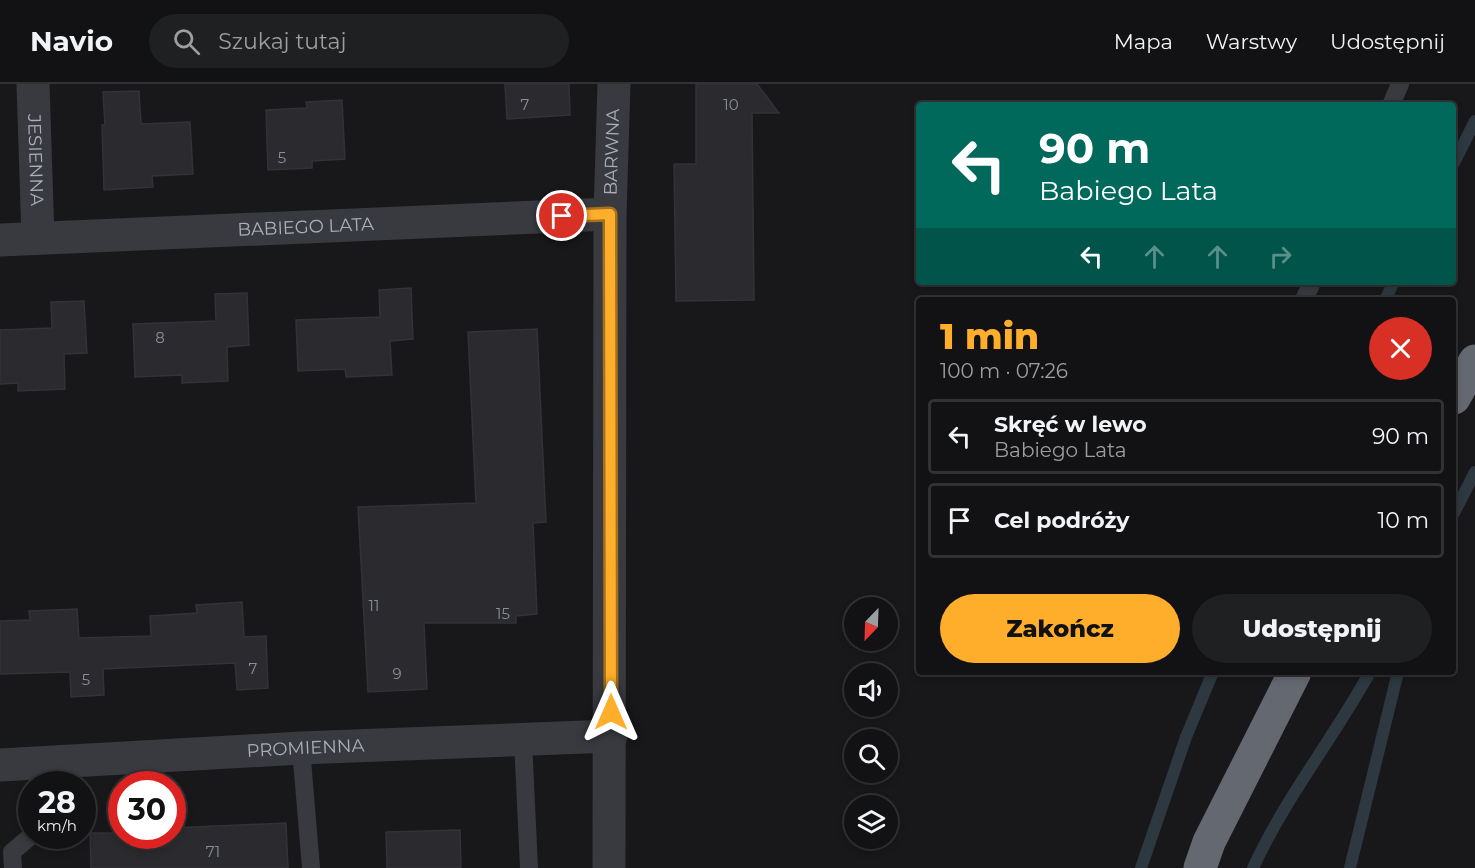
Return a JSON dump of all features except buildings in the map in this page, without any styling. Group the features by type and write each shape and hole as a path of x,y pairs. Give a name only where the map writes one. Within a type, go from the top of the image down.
{"highway":[{"path":"1456,394 1475,361"},
{"path":"1200,868 1209,842 1293,675"}],"street":[{"name":"JESIENNA","path":"33,84 38,238"},
{"name":"BARWNA","path":"609,868 610,214 614,84"},
{"name":"BABIEGO LATA","path":"0,240 610,214"},
{"name":"PROMIENNA","path":"74,771 301,748 611,736"},
{"name":"PROMIENNA","path":"0,765 40,771"}],"lane":[{"path":"1392,102 1400,84"},
{"path":"523,740 530,868"},
{"path":"301,748 311,868"},
{"path":"13,868 12,852 18,847"}],"waterway":[{"path":"1456,159 1475,121"},
{"path":"1386,297 1392,285"},
{"path":"1456,509 1475,472"},
{"path":"1141,868 1186,737 1212,675"},
{"path":"1253,868 1294,793 1368,675"},
{"path":"1350,868 1397,675"}],"route":[{"path":"562,216 610,214 611,712"}]}
